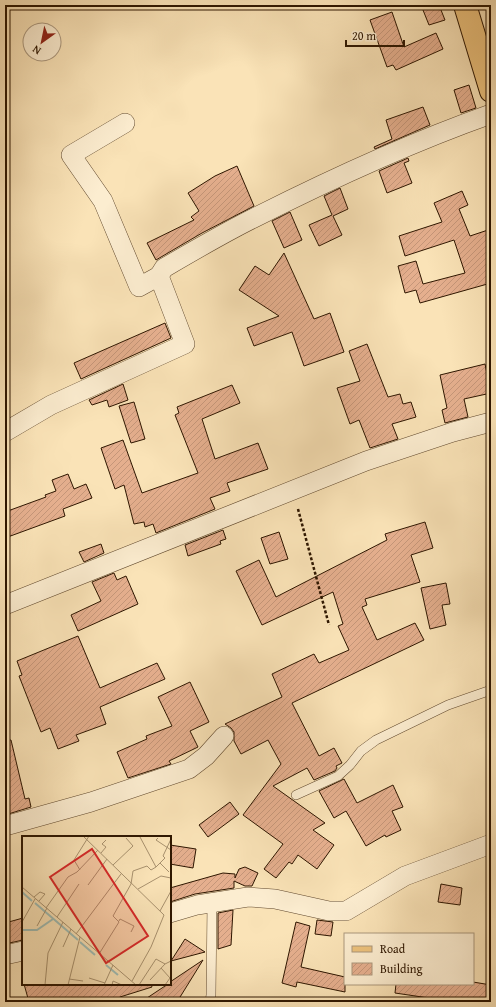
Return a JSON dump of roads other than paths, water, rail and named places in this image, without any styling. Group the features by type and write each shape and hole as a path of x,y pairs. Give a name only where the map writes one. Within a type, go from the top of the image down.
{"main road":[{"path":"465,5 491,91"}],"street":[{"path":"125,123 71,155 103,201 138,287 159,276 164,268 250,219 350,172 448,129 491,114"},
{"path":"5,432 51,405 186,344 159,276"},
{"path":"5,605 366,462 453,432 491,422"},
{"path":"5,826 91,802 189,769 206,756 224,736"},
{"path":"171,913 197,905 248,897 275,899 329,912 346,911 405,876 491,844"},
{"path":"5,955 22,951"}],"lane":[{"path":"296,795 338,776 350,765 360,752 376,740 448,706 491,690"},
{"path":"210,1002 212,902"}]}
